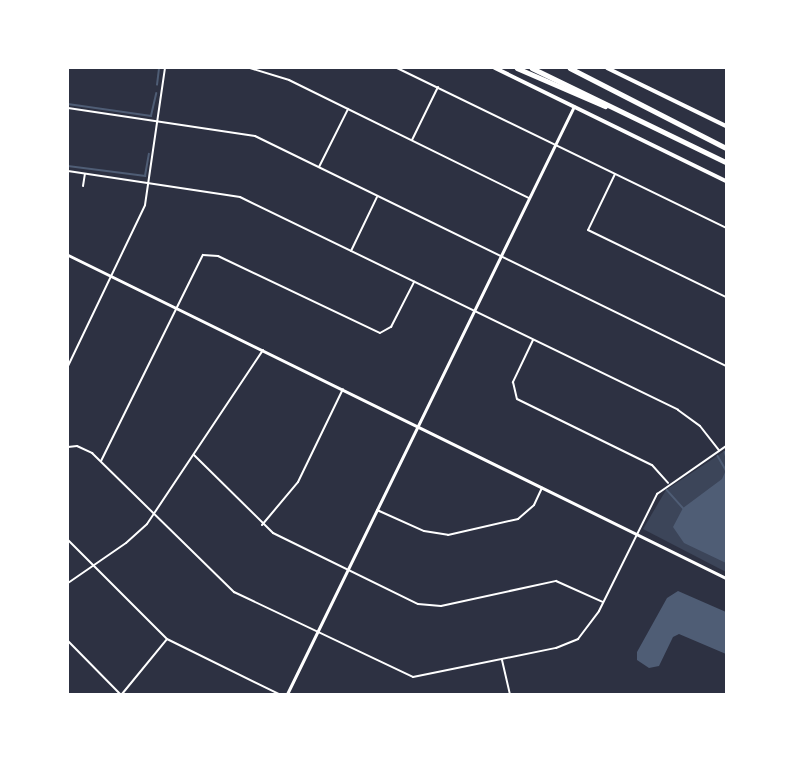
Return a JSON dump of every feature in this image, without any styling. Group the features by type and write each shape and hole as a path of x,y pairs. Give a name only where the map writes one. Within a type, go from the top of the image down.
{"highway":[{"path":"517,68 644,122"},
{"path":"532,68 726,162"},
{"path":"570,68 726,148"}],"main road":[{"path":"495,68 726,181"},
{"path":"607,68 726,126"}],"street":[{"path":"68,366 142,212 150,182 165,68"},
{"path":"250,68 280,76 529,198"},
{"path":"397,68 726,228"},
{"path":"412,141 438,87"},
{"path":"287,694 574,106"},
{"path":"68,108 248,134 726,366"},
{"path":"319,167 348,109"},
{"path":"68,171 234,195 685,414 719,450"},
{"path":"83,186 85,174"},
{"path":"615,174 588,230 726,297"},
{"path":"351,251 378,196"},
{"path":"101,461 198,261 207,253 370,330 386,332 414,282"},
{"path":"68,255 726,578"},
{"path":"533,340 512,391 521,402 652,465 668,483"},
{"path":"68,583 138,533 194,455 263,350"},
{"path":"262,525 298,482 343,389"},
{"path":"68,447 84,448 101,461 225,586 317,634 414,677 502,660 578,639 590,627 652,500 668,483 726,446"},
{"path":"194,455 262,525 348,570 428,606 555,581 603,602"},
{"path":"377,510 429,533 448,536 518,519 534,505 542,488"},
{"path":"68,540 167,639 279,694"},
{"path":"68,641 121,694 167,639"},
{"path":"502,660 510,694"}],"shaded area":[{"path":"726,450 726,572 643,529 666,490"},
{"path":"726,470 726,563 684,543 673,527 683,508 722,479"},
{"path":"678,591 726,612 726,654 679,634 673,637 659,666 649,668 637,660 637,652 667,598"}],"waterway":[{"path":"157,85 159,68"},
{"path":"68,104 151,116 156,94"},
{"path":"68,166 145,176 149,154"},
{"path":"718,456 726,470"},
{"path":"667,490 683,508"}]}
